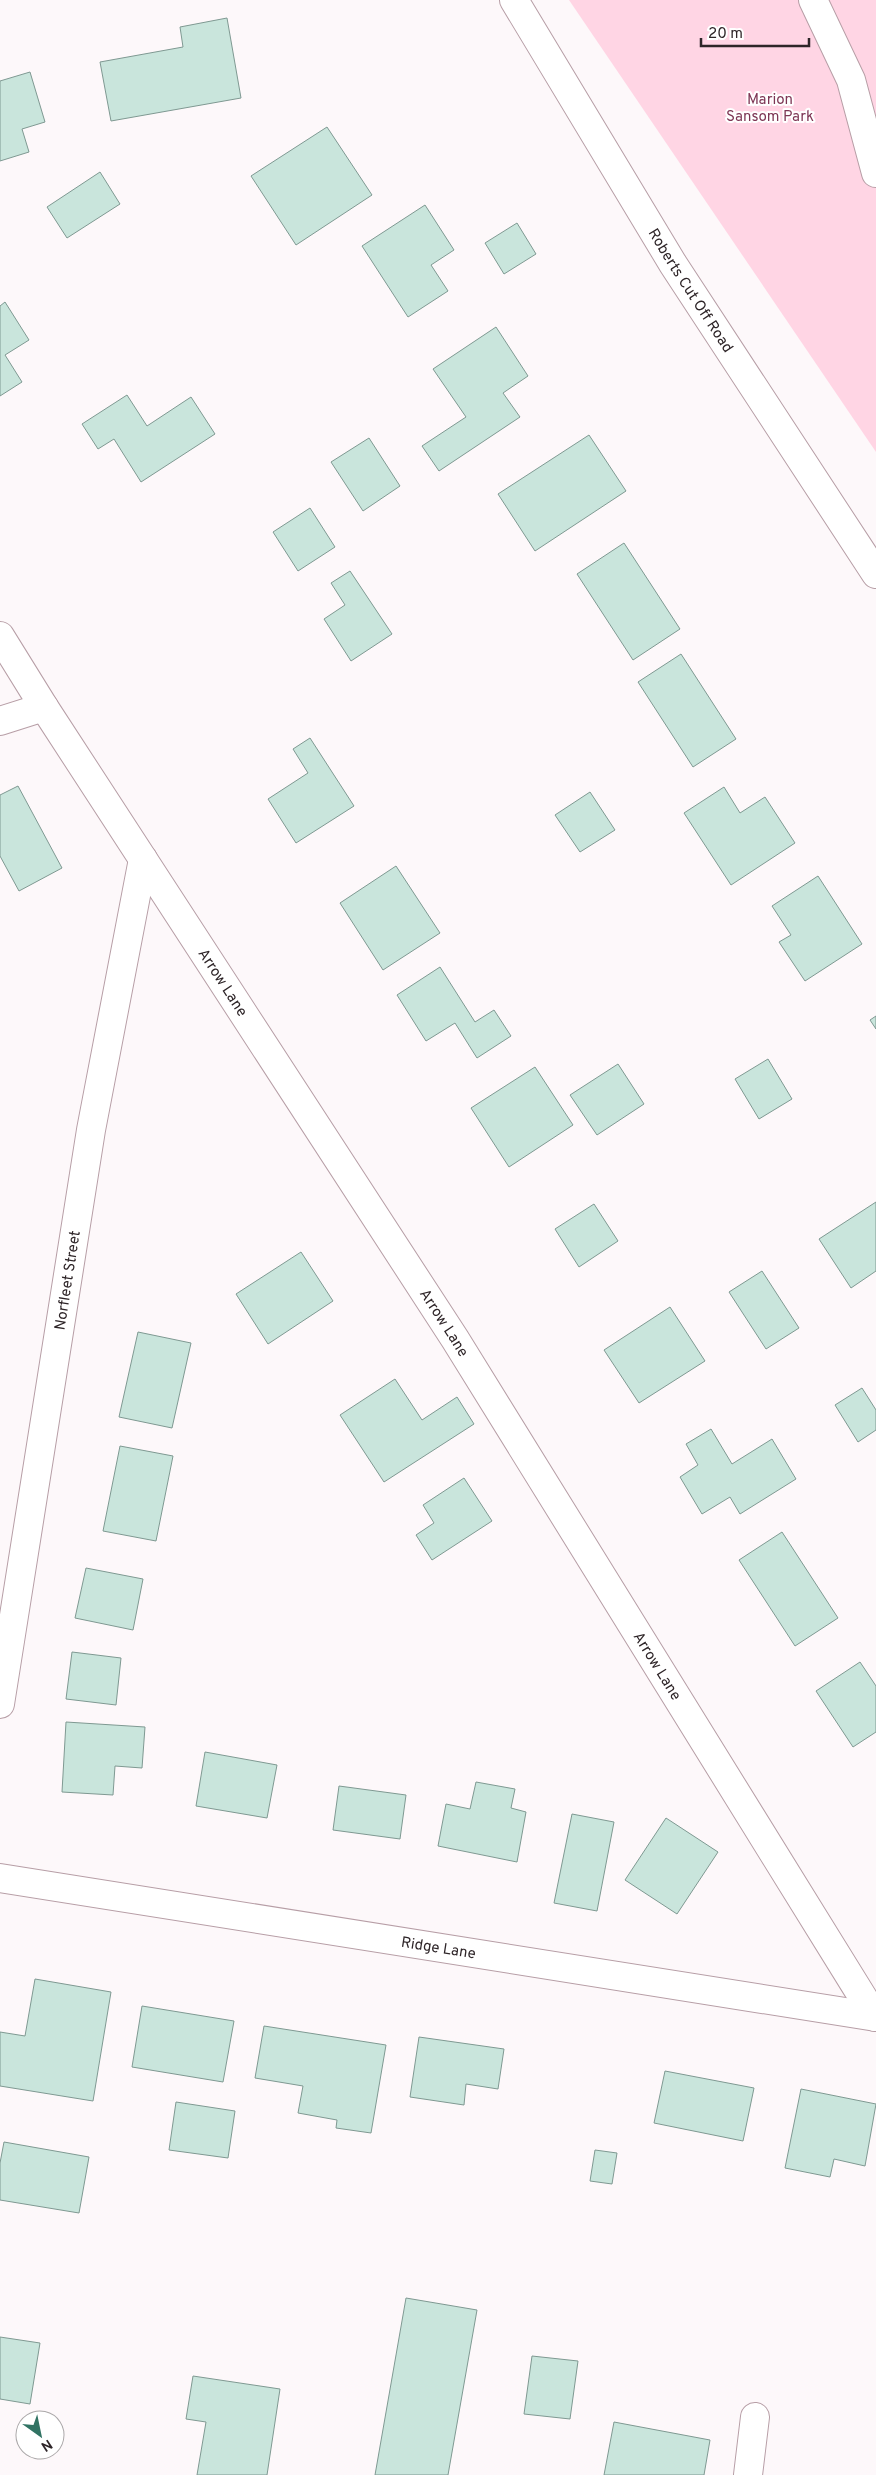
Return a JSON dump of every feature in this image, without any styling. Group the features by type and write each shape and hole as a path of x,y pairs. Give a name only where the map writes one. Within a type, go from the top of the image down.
{"street":[{"name":"Roberts Cut Off Road","path":"514,0 673,264 876,574"},
{"path":"813,0 851,80 876,173"},
{"name":"Arrow Lane","path":"0,636 44,707 455,1339 876,2017"},
{"path":"0,721 44,707"},
{"name":"Norfleet Street","path":"0,1704 91,1130 143,859"},
{"name":"Ridge Lane","path":"0,1878 876,2017"},
{"path":"748,2475 755,2417"}],"green space":[{"name":"Marion Sansom Park","path":"569,0 876,0 876,452"}],"building":[{"path":"227,18 241,98 111,121 100,62 183,47 180,27"},
{"path":"30,72 45,122 22,129 29,152 0,161 0,81"},
{"path":"327,127 372,195 296,245 251,176"},
{"path":"100,172 120,204 67,238 47,207"},
{"path":"425,205 454,250 431,265 448,291 408,317 362,246"},
{"path":"517,223 536,254 504,274 485,243"},
{"path":"5,302 29,340 5,355 22,382 0,396 0,306"},
{"path":"496,327 528,376 503,393 520,417 439,471 422,446 466,417 433,369"},
{"path":"127,395 147,426 191,397 215,434 141,482 114,439 98,449 82,424"},
{"path":"589,435 626,491 535,551 498,494"},
{"path":"369,438 400,486 363,511 331,462"},
{"path":"310,508 335,547 298,571 273,532"},
{"path":"624,543 680,629 633,660 577,574"},
{"path":"350,571 392,634 351,661 324,619 345,605 331,583"},
{"path":"681,654 736,739 693,767 638,682"},
{"path":"310,738 354,806 296,843 268,799 308,773 293,749"},
{"path":"18,786 62,868 19,891 0,856 0,795"},
{"path":"724,787 740,813 765,797 795,843 731,885 684,813"},
{"path":"590,792 615,830 580,852 555,815"},
{"path":"396,866 440,933 383,970 340,903"},
{"path":"818,876 862,944 805,981 779,942 791,935 772,906"},
{"path":"440,967 475,1022 494,1010 511,1036 477,1058 455,1023 426,1041 397,995"},
{"path":"876,1016 876,1029 870,1020"},
{"path":"768,1059 792,1099 759,1119 735,1079"},
{"path":"618,1064 644,1104 597,1135 570,1095"},
{"path":"535,1067 573,1125 509,1167 471,1108"},
{"path":"876,1202 876,1271 851,1288 819,1239"},
{"path":"594,1204 618,1241 579,1267 555,1229"},
{"path":"301,1252 333,1301 268,1344 236,1294"},
{"path":"762,1271 799,1328 766,1349 729,1292"},
{"path":"670,1307 705,1361 639,1403 604,1350"},
{"path":"138,1332 191,1343 172,1428 119,1417"},
{"path":"395,1379 422,1420 457,1397 474,1424 384,1482 340,1415"},
{"path":"862,1388 876,1410 876,1430 858,1442 835,1405"},
{"path":"711,1429 732,1464 772,1439 796,1479 740,1514 730,1497 702,1514 680,1477 698,1465 686,1444"},
{"path":"120,1446 173,1456 156,1541 103,1531"},
{"path":"464,1478 492,1521 432,1560 416,1535 434,1523 423,1505"},
{"path":"782,1532 838,1618 795,1646 739,1560"},
{"path":"86,1568 143,1579 133,1630 75,1618"},
{"path":"72,1652 121,1658 116,1705 66,1699"},
{"path":"860,1662 876,1686 876,1732 853,1747 816,1691"},
{"path":"66,1722 145,1727 142,1768 115,1766 113,1795 62,1792"},
{"path":"205,1752 277,1765 267,1818 196,1806"},
{"path":"476,1782 515,1789 511,1808 526,1812 517,1862 438,1846 446,1804 470,1809"},
{"path":"339,1786 406,1795 400,1839 333,1830"},
{"path":"572,1814 614,1822 597,1911 554,1903"},
{"path":"666,1818 718,1852 677,1914 625,1880"},
{"path":"35,1979 111,1992 93,2101 0,2086 0,2032 25,2036"},
{"path":"142,2006 234,2021 223,2082 132,2067"},
{"path":"264,2026 386,2045 371,2133 336,2128 337,2120 298,2113 303,2086 255,2078"},
{"path":"419,2037 504,2049 498,2089 466,2084 464,2105 410,2097"},
{"path":"665,2071 754,2088 743,2141 654,2123"},
{"path":"801,2089 876,2104 865,2166 834,2159 830,2177 785,2168"},
{"path":"176,2102 235,2111 228,2158 169,2150"},
{"path":"4,2142 89,2157 79,2213 0,2200 0,2163"},
{"path":"595,2150 617,2153 612,2184 590,2181"},
{"path":"406,2298 477,2310 448,2475 375,2475"},
{"path":"0,2337 40,2343 30,2404 0,2399"},
{"path":"532,2356 578,2361 570,2419 524,2414"},
{"path":"193,2376 280,2389 267,2475 197,2475 206,2422 186,2419"},
{"path":"614,2422 710,2440 704,2475 604,2475"}]}
